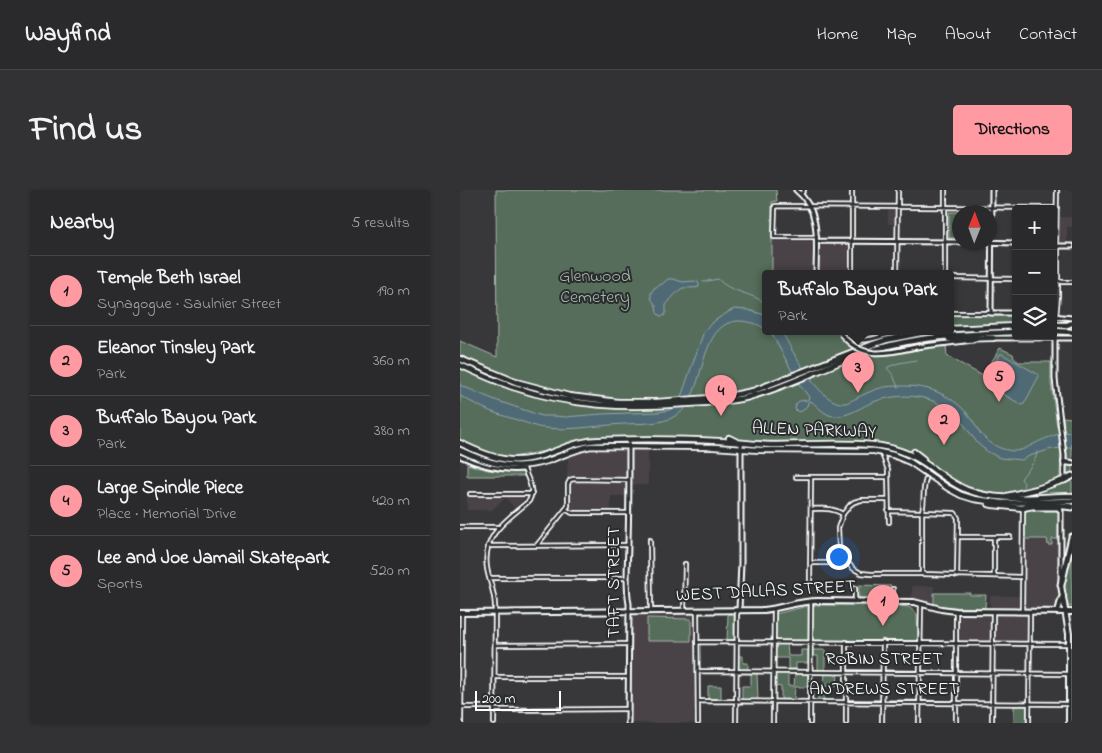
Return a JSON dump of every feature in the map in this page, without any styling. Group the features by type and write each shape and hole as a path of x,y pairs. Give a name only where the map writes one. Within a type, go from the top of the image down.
{"highway":[{"path":"1064,480 1072,476"},
{"path":"1023,508 1026,506 1072,507"},
{"path":"1061,585 1072,537"}],"main road":[{"path":"1057,325 1070,324"},
{"path":"954,329 1012,326"},
{"path":"1057,331 1072,331"},
{"path":"821,367 874,350 927,339 965,334 1012,332"},
{"path":"460,365 514,387 549,397 627,402 696,401 744,393 782,383 860,349 886,340 910,335"},
{"path":"927,339 993,338"},
{"path":"460,360 516,382 568,398"},
{"path":"729,438 741,443"},
{"name":"ALLEN PARKWAY","path":"460,443 490,457 513,460 537,458 576,443 595,440 710,441 770,445 864,445 883,447 910,455 957,486 982,495 1007,498 1072,496"},
{"name":"ALLEN PARKWAY","path":"460,450 482,460 513,466 545,461 591,446 714,447 759,450 882,452 910,462 948,488 961,495 978,500 1002,503 1072,501"},
{"path":"914,452 931,465 940,475"},
{"path":"524,468 532,467 545,461"},
{"path":"1064,462 1072,462"},
{"path":"995,497 1026,492 1064,480"},
{"path":"978,500 992,505 1023,508"},
{"path":"1061,585 1069,626 1069,723"},
{"path":"1057,612 1063,596"},
{"name":"WEST DALLAS STREET","path":"461,612 774,609 811,601 893,601 921,603 956,611 1072,612"}],"street":[{"path":"796,190 810,206 816,224 816,270"},
{"path":"801,194 804,190"},
{"path":"852,190 852,270"},
{"path":"897,270 898,190"},
{"path":"945,190 945,270"},
{"path":"992,190 992,205"},
{"path":"1057,190 1057,205"},
{"path":"952,207 775,206 774,237 852,241 952,242"},
{"path":"997,207 1012,207"},
{"path":"997,243 1012,243"},
{"path":"1057,245 1072,246"},
{"path":"1057,247 1057,281 1072,282"},
{"path":"991,250 991,313"},
{"path":"954,278 1012,279"},
{"path":"954,313 1012,313"},
{"path":"1057,317 1072,318"},
{"path":"844,335 848,342 857,348 873,353 888,353 916,347 993,338 1012,338"},
{"path":"846,335 863,341 886,335"},
{"path":"1057,338 1072,338"},
{"path":"1055,340 1055,379 1064,455 1064,480"},
{"name":"TAFT STREET","path":"628,723 630,611 626,578 630,440"},
{"path":"736,723 736,642 741,563 741,443"},
{"path":"882,452 888,470 888,522"},
{"path":"460,456 475,463 491,467 512,470 524,468 532,494 529,501 498,527 488,546 487,567 495,597 494,723"},
{"path":"796,477 888,478"},
{"path":"810,580 811,477"},
{"path":"537,546 567,510 568,482 571,479 629,480"},
{"path":"922,574 922,511 926,479"},
{"path":"470,494 532,494"},
{"path":"888,500 860,500 850,505 843,514 839,524 839,548 842,558 854,569 861,573 1022,577"},
{"path":"1022,612 1023,508 1058,508 1062,511 1061,585"},
{"path":"811,509 832,509 843,514"},
{"path":"567,510 572,513 628,513"},
{"path":"888,511 955,513 958,518 957,576"},
{"path":"460,527 498,527"},
{"path":"958,537 1010,537"},
{"path":"994,537 994,576"},
{"path":"650,540 651,611"},
{"path":"488,546 628,545"},
{"path":"810,563 833,563 842,558"},
{"path":"684,564 684,611"},
{"path":"490,578 626,578"},
{"path":"855,588 855,602"},
{"path":"893,589 893,601"},
{"path":"810,723 811,601"},
{"path":"919,723 921,603"},
{"path":"773,723 774,609"},
{"path":"697,610 698,723"},
{"path":"956,611 956,723"},
{"path":"461,612 461,723"},
{"path":"992,723 993,612"},
{"path":"1029,723 1030,612"},
{"path":"698,642 1070,644"},
{"path":"846,642 846,723"},
{"path":"882,723 883,642"},
{"path":"495,645 629,644"},
{"name":"ROBIN STREET","path":"698,671 1069,674"},
{"path":"495,678 628,677"},
{"name":"ANDREWS STREET","path":"698,701 1069,704"},
{"path":"461,707 628,709"}],"shaded area":[{"path":"888,208 895,210 895,224 888,224"},
{"path":"1058,217 1072,217 1072,227 1067,227 1067,243 1058,242"},
{"path":"772,238 814,239 813,270 772,270"},
{"path":"819,243 850,243 849,270 819,270"},
{"path":"623,449 627,451 625,478 567,478 568,456 589,450"},
{"path":"631,449 648,449 648,485 631,485"},
{"path":"623,481 626,483 626,496 611,496 611,511 570,510 571,482"},
{"path":"467,497 526,497 514,508 506,498 492,510 467,510"},
{"path":"1024,539 1060,539 1059,608 1057,609 1024,607"},
{"path":"912,586 934,586 934,604 911,599"},
{"path":"990,596 1020,596 1019,607 991,608"},
{"path":"695,614 696,710 694,716 696,723 631,723 631,616"},
{"path":"958,614 992,615 991,642 958,641"},
{"path":"994,615 1028,615 1029,642 995,642"}],"green space":[{"name":"Glenwood Cemetery","path":"496,190 776,190 777,201 772,202 772,270 762,270 762,335 840,335 855,341 867,343 815,364 819,373 870,354 888,355 946,345 947,356 983,376 1000,348 1013,354 1014,358 1019,362 1051,362 1051,383 1057,426 1064,425 1063,417 1072,418 1072,493 1013,496 1067,480 1067,451 1061,452 1059,480 1010,494 991,494 968,488 921,457 898,447 873,442 591,437 571,441 547,451 512,457 494,455 460,441 460,341 497,357"},
{"path":"949,212 952,212 952,238 949,238"},
{"path":"954,315 1012,316 1012,324 954,327"},
{"path":"467,464 488,470 522,472 524,476 467,476"},
{"path":"1028,509 1055,509 1059,511 1060,539 1052,539 1052,545 1048,545 1047,539 1024,539 1024,512"},
{"path":"1072,544 1072,607 1068,606 1064,582"},
{"path":"859,585 891,586 891,599 859,599"},
{"path":"934,593 986,595 985,607 947,607 934,604"},
{"path":"813,605 887,605 909,607 917,614 918,641 812,640"},
{"path":"808,606 808,640 775,640 775,614"},
{"path":"728,614 734,614 734,640 727,640"},
{"path":"647,618 691,619 691,641 647,641"},
{"path":"776,643 787,643 788,656 801,656 801,650 808,650 808,663 796,663 796,669 788,669 788,658 775,658"},
{"path":"812,650 825,650 825,670 818,670 818,656 812,656"},
{"path":"738,656 743,656 743,663 748,663 748,669 737,669"},
{"path":"751,673 757,673 758,700 742,700 742,686 751,686"},
{"path":"775,673 788,673 788,686 794,686 795,673 808,674 807,687 795,687 794,700 781,700 781,687 775,686"},
{"path":"825,673 838,673 837,686 824,686"},
{"path":"708,686 721,686 721,699 708,699"},
{"path":"818,686 824,686 824,701 818,700"},
{"path":"1014,706 1025,706 1027,708 1026,723 1014,723"}],"water":[{"path":"668,279 683,282 695,281 698,282 699,287 681,289 666,305 664,316 660,316 651,298 651,293 654,288"},
{"path":"734,309 748,310 762,314 762,327 750,322 741,321 727,324 716,332 709,345 694,392 687,405 677,415 665,420 651,423 575,428 542,428 493,412 460,396 460,385 495,400 542,416 565,417 670,410 681,397 704,331"},
{"path":"784,335 808,376 827,397 836,402 846,403 884,387 914,386 933,390 949,398 964,410 984,437 1000,448 1017,451 1053,436 1072,432 1072,447 1052,449 1022,460 1000,458 978,444 957,415 949,411 945,418 943,417 946,409 939,404 931,400 912,396 876,401 841,416 829,415 811,401 808,402 802,411 798,412 795,409 796,404 799,401 808,400 809,397 799,384 773,336"},
{"path":"1000,354 1039,375 1022,405 985,384"}],"waterway":[{"path":"703,282 718,279 723,284 762,301"},
{"path":"898,387 893,375 887,368 899,363 917,360"},
{"path":"1023,487 1024,483 1021,479 1033,463 1037,452"}],"place":[{"name":"Buffalo Bayou Park","path":"858,393"},
{"name":"Lee and Joe Jamail Skatepark","path":"999,402"},
{"name":"Large Spindle Piece","path":"721,416"},
{"name":"Eleanor Tinsley Park","path":"944,445"},
{"name":"Temple Beth Israel","path":"883,626"}]}
